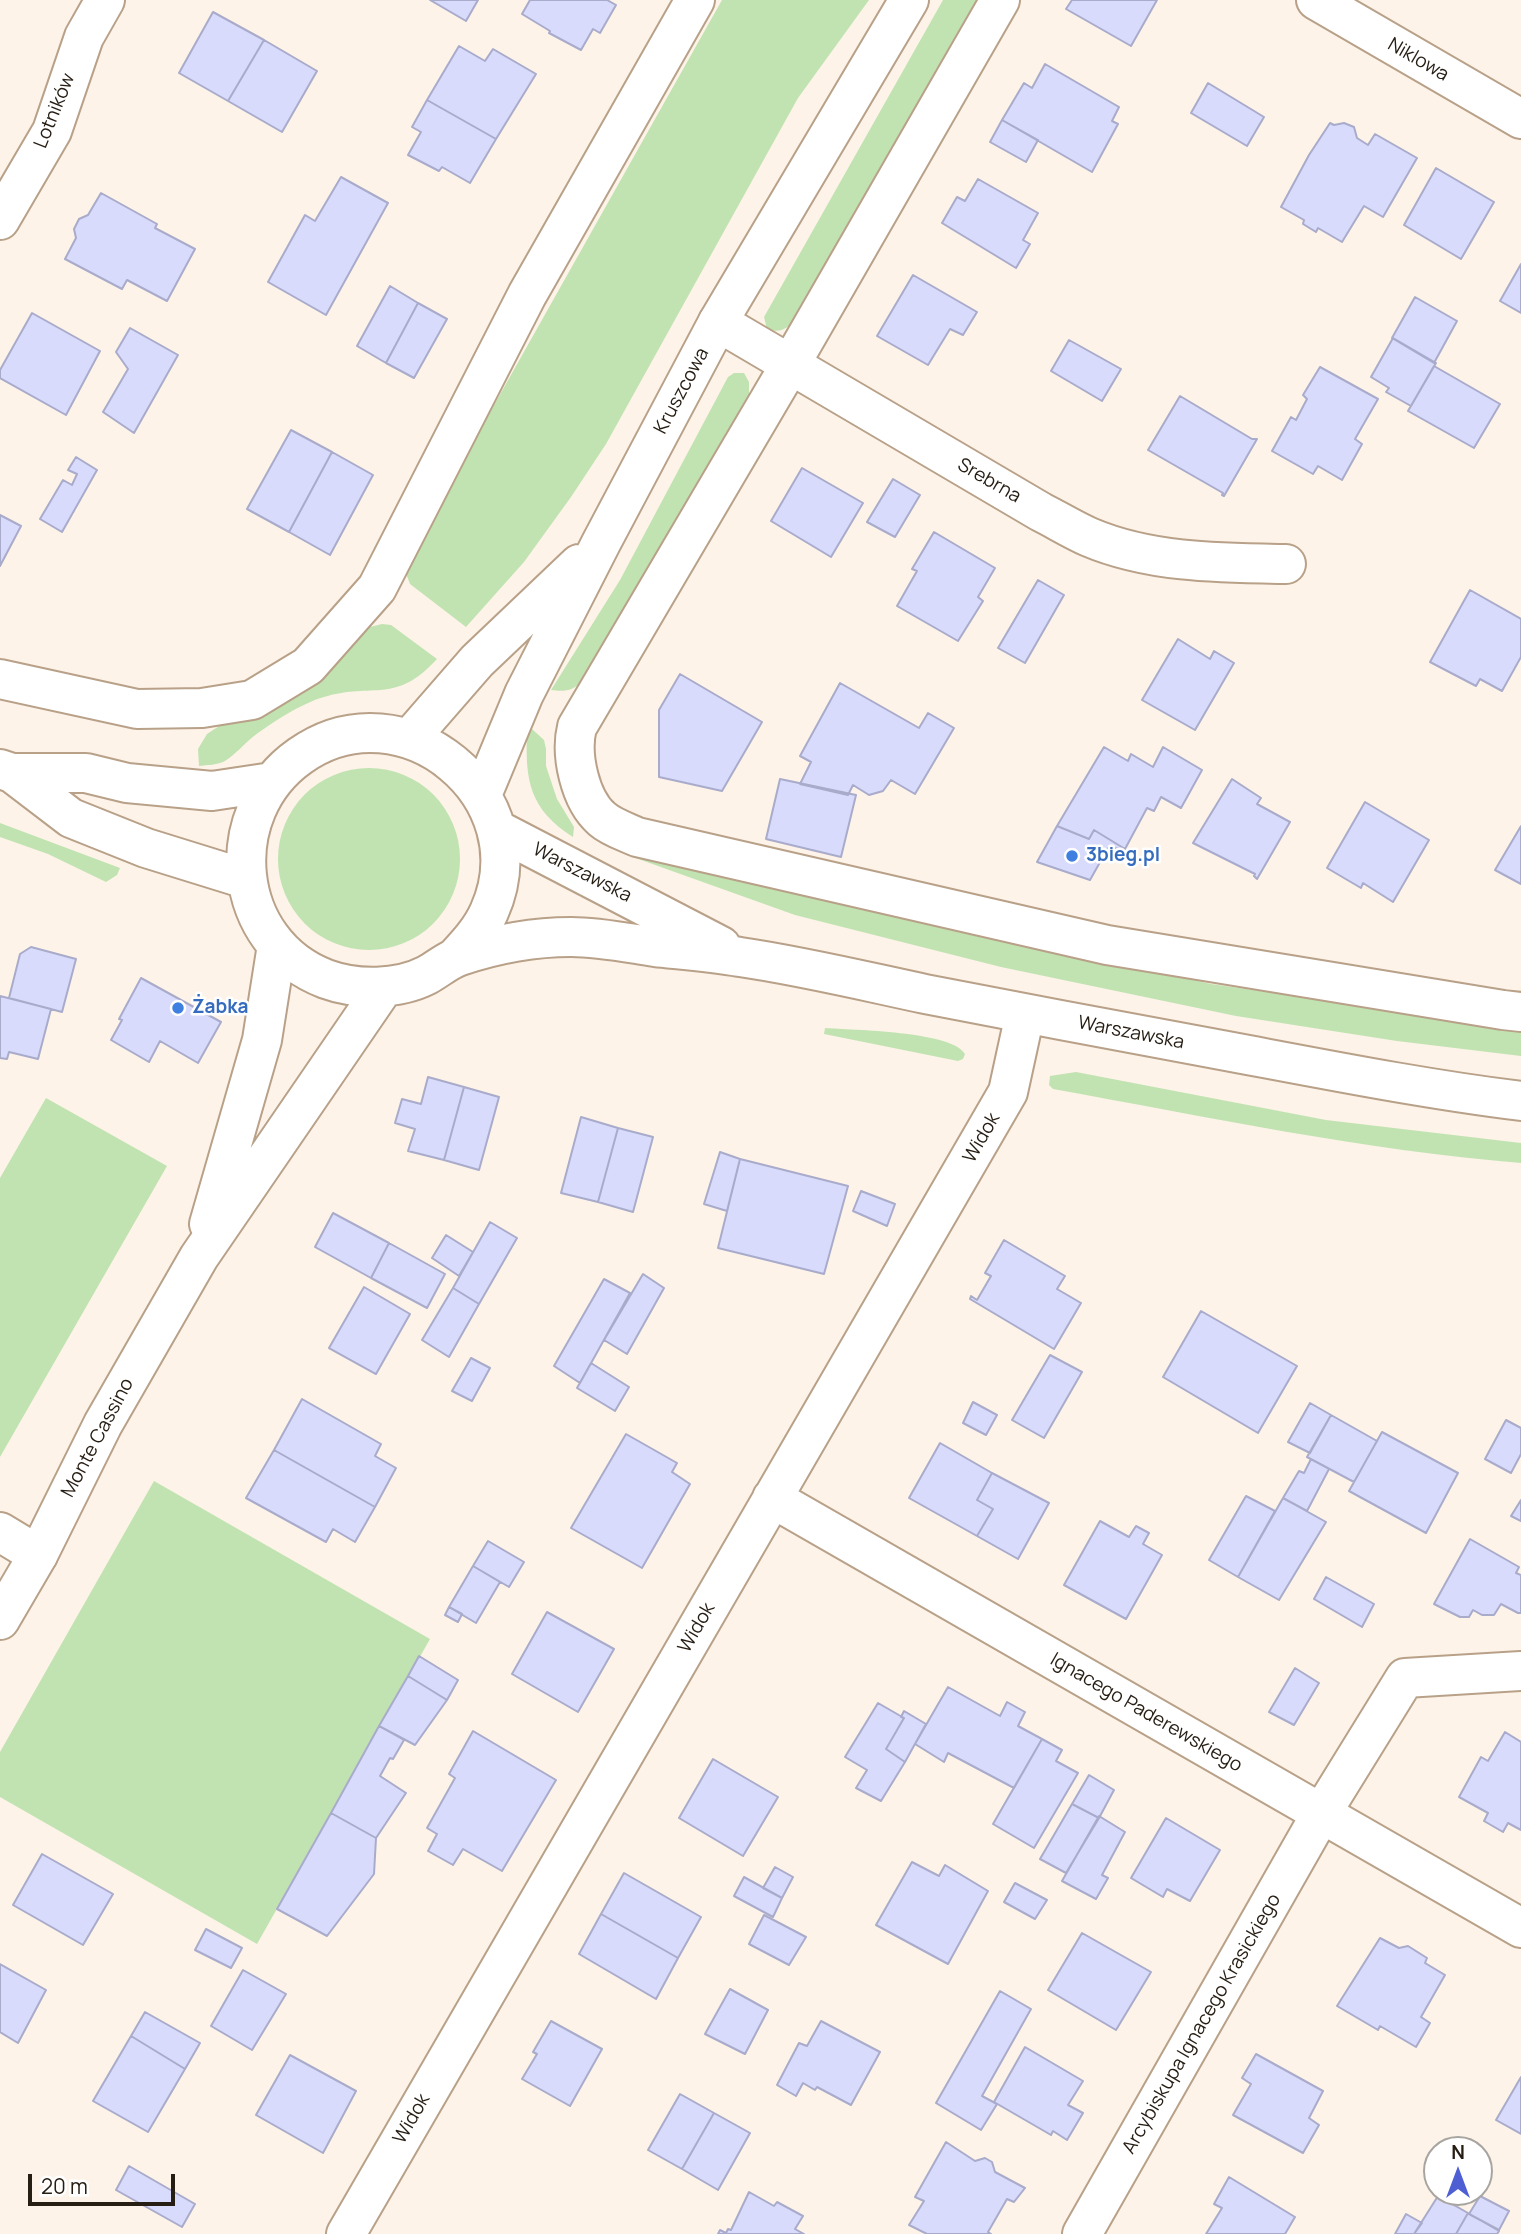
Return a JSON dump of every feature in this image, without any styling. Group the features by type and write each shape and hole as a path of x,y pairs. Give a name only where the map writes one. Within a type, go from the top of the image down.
{"street":[{"name":"Lotników","path":"0,220 52,131 84,37 105,0"},
{"path":"0,679 137,709 202,708 252,700 308,666 377,588 527,295 695,0"},
{"name":"Kruszcowa","path":"489,812 524,694 601,543 718,322 909,0"},
{"path":"1000,0 577,727 574,738 576,770 589,803 603,820 637,837 1107,944 1521,1012"},
{"name":"Niklowa","path":"1316,0 1521,119"},
{"name":"Srebrna","path":"718,322 1041,512 1090,537 1135,552 1178,559 1286,564"},
{"path":"410,738 477,661 601,543"},
{"path":"372,733 410,738 439,751 463,771 489,812 500,856 498,885 489,912 474,936 455,958 421,978 384,987 354,986 325,979 299,965 277,944 263,926 252,903 246,878 246,844 254,811 272,782 300,755 335,738 372,733"},
{"path":"6,771 86,773 127,783 212,790 272,782"},
{"path":"6,771 71,818 146,848 246,878"},
{"name":"Warszawska","path":"489,812 742,957"},
{"name":"Warszawska","path":"455,958 523,940 575,937 742,957 1025,1014 1431,1090 1521,1101"},
{"name":"Monte Cassino","path":"199,1256 261,1040 277,944"},
{"name":"Monte Cassino","path":"0,1620 38,1555 103,1424 199,1256 384,987"},
{"name":"Widok","path":"346,2234 1008,1092 1025,1014"},
{"name":"Ignacego Paderewskiego","path":"772,1498 1521,1928"},
{"path":"0,1532 38,1555"},
{"name":"Arcybiskupa Ignacego Krasickiego","path":"1082,2234 1321,1814 1405,1678 1521,1671"}],"green space":[{"path":"722,0 869,0 798,98 606,444 524,562 466,627 410,584 405,571 440,501"},
{"path":"943,0 980,0 791,325 774,331 767,329 764,317"},
{"path":"734,373 744,373 749,382 749,394 583,681 568,690 551,690 620,580 728,377"},
{"path":"391,625 437,659 409,682 396,687 341,693 306,704 254,736 225,761 199,766 198,749 207,734 370,627"},
{"path":"532,729 544,740 546,766 557,799 574,827 573,837 547,816 533,792 527,764 527,731"},
{"path":"369,768 387,769 404,775 434,794 453,824 459,841 459,877 453,894 434,924 404,943 387,949 369,950 351,949 334,943 304,924 285,894 279,877 278,859 279,841 285,824 304,794 334,775 351,769"},
{"path":"0,823 120,868 117,875 106,882 48,854 0,837"},
{"path":"625,852 1211,984 1521,1028 1521,1056 1397,1041 1236,1016 1001,967 795,915"},
{"path":"825,1028 922,1036 956,1046 965,1054 963,1059 958,1061 824,1034"},
{"path":"1076,1072 1326,1120 1521,1143 1521,1163 1403,1150 1286,1132 1053,1089 1049,1085 1050,1076"},
{"path":"46,1098 167,1166 0,1457 0,1178"},
{"path":"154,1481 430,1639 257,1944 0,1797 0,1752"}],"building":[{"path":"430,0 478,0 466,21"},
{"path":"530,0 607,0 616,5 600,33 593,29 581,50 549,33 550,31 522,14"},
{"path":"1072,0 1157,0 1131,46 1066,9"},
{"path":"213,12 264,40 228,101 179,73"},
{"path":"264,40 317,71 282,132 228,101"},
{"path":"459,46 485,61 493,49 536,74 496,139 427,100"},
{"path":"1045,64 1119,107 1112,121 1118,124 1092,172 1002,120 1024,83 1032,88"},
{"path":"1208,83 1264,117 1247,146 1191,113"},
{"path":"427,100 496,139 470,183 442,167 439,171 408,155 421,132 412,127"},
{"path":"1002,120 1038,140 1026,162 990,142"},
{"path":"1330,123 1344,123 1354,127 1357,138 1368,145 1375,134 1417,158 1383,217 1364,206 1342,242 1318,228 1316,232 1303,224 1304,220 1281,207"},
{"path":"1436,168 1494,202 1461,259 1404,225"},
{"path":"341,177 388,203 326,315 268,282 305,215 315,221"},
{"path":"978,179 1038,213 1023,240 1030,244 1016,268 942,223 957,197 965,201"},
{"path":"101,193 157,224 155,228 195,249 167,301 127,280 122,289 65,259 76,238 74,229 79,219 88,215"},
{"path":"1521,264 1521,313 1500,301"},
{"path":"913,275 977,312 963,335 950,329 928,365 877,336"},
{"path":"390,286 418,303 386,363 357,346"},
{"path":"1415,297 1457,321 1434,363 1392,338"},
{"path":"418,303 447,319 414,378 386,363"},
{"path":"32,313 100,351 66,415 0,378 0,370"},
{"path":"130,328 178,355 134,433 103,412 128,369 116,352"},
{"path":"1393,338 1436,363 1411,406 1386,392 1389,388 1371,377"},
{"path":"1069,340 1121,369 1102,401 1051,371"},
{"path":"1434,366 1500,404 1474,448 1408,411"},
{"path":"1320,367 1378,399 1355,439 1362,444 1342,480 1318,466 1313,474 1272,451 1291,417 1296,420 1307,399 1303,395"},
{"path":"1180,396 1252,439 1257,439 1224,496 1148,450"},
{"path":"291,430 332,452 289,532 247,509"},
{"path":"332,452 373,475 330,555 289,532"},
{"path":"76,457 97,470 62,532 40,519 63,480 72,485 77,474 68,470"},
{"path":"802,468 863,503 831,557 771,521"},
{"path":"893,479 920,495 895,537 867,522"},
{"path":"0,515 21,526 0,566"},
{"path":"934,532 995,568 978,597 983,601 958,641 897,606 917,571 912,569"},
{"path":"1038,580 1064,595 1025,663 998,648"},
{"path":"1470,590 1521,619 1521,657 1502,691 1480,679 1476,686 1430,662"},
{"path":"1178,639 1210,659 1214,651 1234,663 1195,730 1142,700"},
{"path":"680,674 762,722 722,791 659,777 659,710"},
{"path":"840,683 919,728 928,713 954,728 915,794 891,780 883,791 869,795 853,785 848,795 800,784 811,762 800,756"},
{"path":"1104,747 1128,761 1131,754 1153,767 1163,747 1202,770 1181,808 1161,797 1154,811 1147,808 1125,849 1094,830 1089,839 1057,826"},
{"path":"780,779 856,795 841,857 766,839"},
{"path":"1232,779 1261,798 1257,804 1290,822 1257,879 1255,874 1193,843"},
{"path":"1365,802 1429,840 1393,902 1363,883 1361,888 1327,868"},
{"name":"3bieg.pl","path":"1057,826 1089,839 1094,830 1125,849 1108,848 1090,880 1037,862"},
{"path":"1521,826 1521,884 1495,870"},
{"path":"31,947 76,959 62,1012 9,998 20,954"},
{"path":"141,978 221,1022 198,1063 160,1041 149,1062 111,1040"},
{"path":"0,996 51,1009 38,1059 9,1052 7,1059 0,1058"},
{"path":"428,1077 464,1087 444,1160 408,1151 415,1129 395,1123 402,1099 421,1104"},
{"path":"464,1087 499,1097 479,1170 444,1160"},
{"path":"581,1117 618,1128 598,1202 561,1193"},
{"path":"618,1128 653,1137 633,1212 598,1202"},
{"path":"720,1152 740,1159 727,1211 704,1204"},
{"path":"740,1159 848,1186 824,1274 718,1248"},
{"path":"861,1191 895,1204 887,1226 853,1211"},
{"path":"333,1213 389,1243 371,1278 315,1247"},
{"path":"490,1222 517,1238 479,1304 453,1288"},
{"path":"446,1235 473,1252 459,1276 432,1258"},
{"path":"1004,1240 1065,1276 1057,1289 1081,1303 1054,1349 970,1299 971,1296 977,1300 991,1276 985,1273"},
{"path":"389,1243 445,1274 427,1308 371,1278"},
{"path":"643,1274 664,1288 627,1354 604,1340"},
{"path":"604,1279 630,1293 580,1383 554,1366"},
{"path":"364,1287 410,1314 376,1374 329,1348"},
{"path":"453,1288 479,1304 449,1357 422,1340"},
{"path":"1201,1311 1297,1366 1258,1433 1163,1377"},
{"path":"1050,1355 1082,1372 1044,1438 1012,1420"},
{"path":"471,1358 490,1368 472,1401 452,1391"},
{"path":"591,1363 629,1387 615,1411 577,1388"},
{"path":"302,1399 381,1444 375,1456 396,1468 375,1507 274,1450"},
{"path":"973,1402 997,1415 986,1435 963,1423"},
{"path":"1310,1403 1331,1415 1310,1453 1288,1442"},
{"path":"1331,1415 1377,1441 1354,1482 1307,1457"},
{"path":"1506,1420 1521,1428 1521,1454 1511,1473 1485,1459"},
{"path":"1382,1432 1458,1473 1426,1533 1349,1491"},
{"path":"626,1434 677,1463 672,1472 690,1484 642,1568 571,1528"},
{"path":"940,1443 992,1473 977,1500 993,1509 977,1536 909,1498"},
{"path":"274,1450 375,1507 355,1542 333,1529 326,1542 246,1498"},
{"path":"1311,1459 1329,1469 1307,1511 1283,1498 1299,1471 1304,1473"},
{"path":"992,1473 1049,1503 1018,1559 977,1536 993,1509 977,1500"},
{"path":"1246,1496 1275,1511 1238,1577 1209,1560"},
{"path":"1283,1498 1326,1522 1279,1600 1238,1577"},
{"path":"1521,1500 1521,1521 1511,1516"},
{"path":"1100,1521 1129,1537 1136,1526 1149,1533 1143,1544 1162,1555 1126,1619 1064,1585"},
{"path":"1470,1539 1519,1567 1516,1573 1521,1575 1521,1613 1501,1604 1494,1615 1482,1615 1473,1610 1469,1617 1460,1617 1434,1604"},
{"path":"488,1541 524,1562 509,1587 473,1566"},
{"path":"473,1566 500,1582 476,1623 449,1607"},
{"path":"1326,1577 1374,1604 1362,1627 1314,1599"},
{"path":"449,1607 462,1614 458,1622 445,1615"},
{"path":"547,1612 614,1649 578,1712 512,1674"},
{"path":"419,1656 458,1680 447,1700 408,1676"},
{"path":"1295,1668 1319,1683 1294,1725 1269,1712"},
{"path":"408,1676 447,1700 415,1745 379,1726"},
{"path":"948,1687 1000,1716 1007,1702 1025,1712 1018,1726 1042,1739 1014,1788 948,1753 944,1762 915,1744"},
{"path":"878,1703 904,1718 886,1749 905,1762 881,1801 856,1788 867,1770 845,1757"},
{"path":"904,1711 926,1724 905,1762 886,1749 904,1718 901,1717"},
{"path":"379,1726 404,1740 380,1776 406,1793 376,1838 331,1813"},
{"path":"473,1731 556,1780 502,1871 463,1849 453,1865 428,1851 437,1834 427,1828 455,1778 449,1774"},
{"path":"1505,1732 1521,1742 1521,1830 1508,1823 1503,1832 1484,1821 1488,1813 1459,1797 1481,1757 1488,1761"},
{"path":"1042,1739 1062,1750 1056,1761 1078,1773 1034,1848 993,1824"},
{"path":"713,1759 778,1797 743,1856 679,1818"},
{"path":"1089,1775 1114,1790 1099,1818 1072,1804"},
{"path":"1072,1804 1099,1818 1066,1873 1040,1859"},
{"path":"331,1813 376,1838 374,1874 327,1936 277,1909"},
{"path":"1099,1816 1125,1832 1102,1875 1108,1878 1096,1899 1062,1881"},
{"path":"1166,1818 1220,1850 1190,1901 1167,1889 1163,1897 1131,1878"},
{"path":"42,1854 113,1894 83,1945 13,1905"},
{"path":"912,1862 939,1876 945,1865 988,1891 948,1964 876,1925"},
{"path":"775,1867 793,1877 782,1898 763,1888"},
{"path":"624,1873 701,1917 678,1958 601,1914"},
{"path":"744,1877 782,1898 773,1917 734,1896"},
{"path":"1015,1883 1047,1900 1035,1919 1004,1902"},
{"path":"601,1914 678,1958 656,1999 579,1954"},
{"path":"764,1915 806,1937 789,1965 749,1944"},
{"path":"206,1929 242,1948 231,1968 195,1950"},
{"path":"1082,1933 1151,1972 1116,2030 1048,1990"},
{"path":"1380,1938 1399,1948 1408,1946 1427,1958 1425,1963 1445,1975 1421,2017 1430,2023 1416,2047 1380,2026 1378,2030 1337,2006"},
{"path":"0,1964 46,1990 18,2043 0,2032"},
{"path":"243,1970 286,1994 252,2050 211,2026"},
{"path":"730,1989 768,2010 745,2054 705,2034"},
{"path":"1000,1991 1031,2009 982,2096 997,2104 981,2130 936,2103"},
{"path":"145,2012 200,2043 185,2069 131,2036"},
{"path":"551,2021 602,2049 570,2106 522,2079 537,2054 533,2052"},
{"path":"821,2021 880,2052 851,2105 817,2087 815,2090 803,2083 796,2096 777,2085 799,2043 807,2046"},
{"path":"131,2036 185,2069 148,2132 93,2101"},
{"path":"1025,2047 1083,2081 1068,2105 1083,2113 1067,2140 1053,2131 1051,2135 994,2102"},
{"path":"1256,2054 1323,2091 1309,2118 1319,2125 1303,2153 1233,2115 1251,2084 1242,2078"},
{"path":"290,2055 356,2091 323,2153 256,2115"},
{"path":"1521,2077 1521,2134 1496,2120"},
{"path":"680,2094 714,2113 682,2169 648,2150"},
{"path":"714,2113 750,2133 718,2190 682,2169"},
{"path":"946,2142 975,2161 985,2158 992,2162 995,2172 1025,2188 1014,2202 1007,2199 988,2232 991,2234 927,2234 909,2225 924,2201 915,2197"},
{"path":"129,2166 195,2204 182,2227 116,2190"},
{"path":"1229,2177 1295,2217 1285,2234 1206,2234 1222,2208 1214,2204"},
{"path":"749,2192 774,2206 777,2202 803,2216 795,2229 804,2234 718,2234 720,2230 726,2233 728,2229 731,2230"},
{"path":"1493,2203 1509,2211 1499,2230 1469,2214 1474,2206 1493,2206"},
{"path":"1432,2206 1456,2206 1468,2213 1456,2234 1414,2234"},
{"path":"1468,2213 1499,2231 1497,2234 1456,2234"},
{"path":"1406,2214 1422,2223 1414,2234 1395,2234"}],"place":[{"name":"3bieg.pl","path":"1072,856"},
{"name":"Żabka","path":"178,1008"}]}
